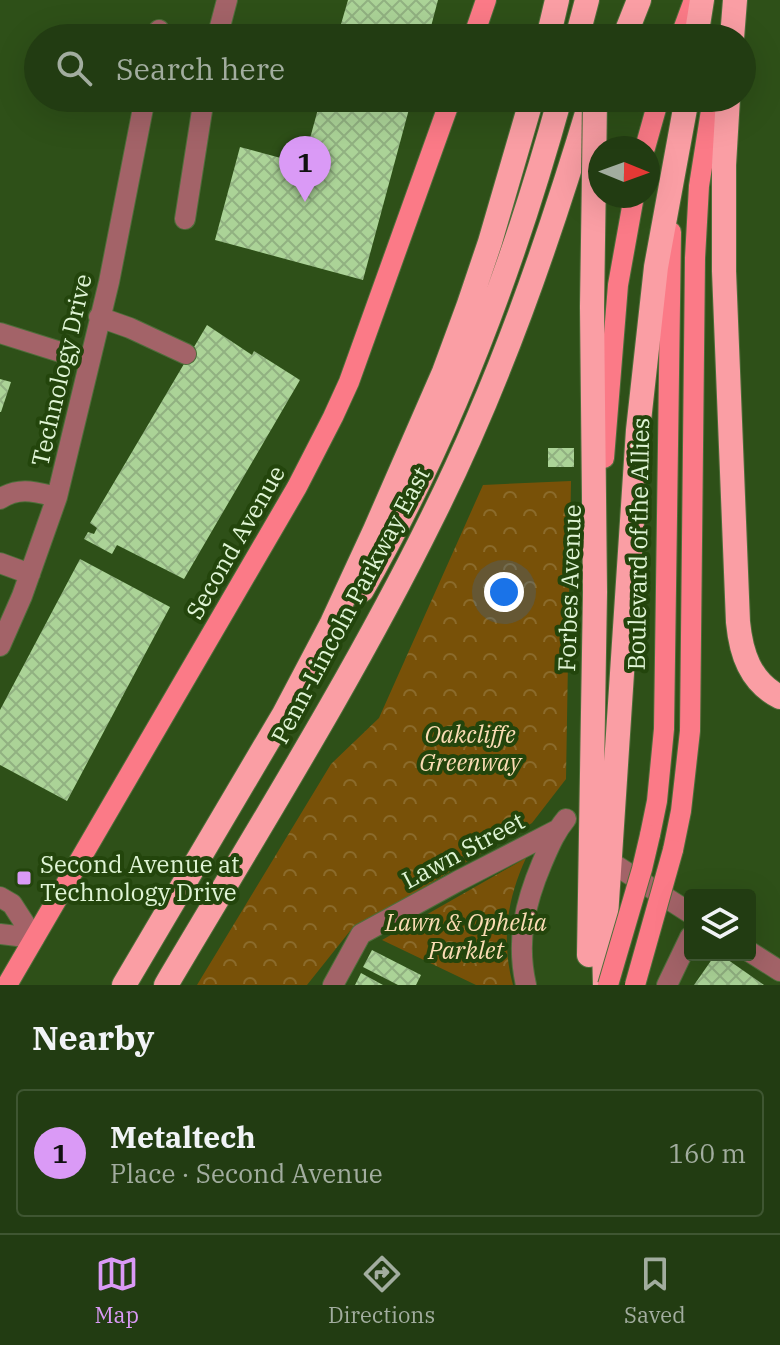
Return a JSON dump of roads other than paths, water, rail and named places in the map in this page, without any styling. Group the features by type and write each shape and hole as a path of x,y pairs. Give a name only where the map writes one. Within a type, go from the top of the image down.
{"highway":[{"path":"551,24 557,0"},
{"path":"581,24 587,0"},
{"path":"596,0 596,24"},
{"path":"614,24 622,0"},
{"path":"630,24 639,0"},
{"path":"694,24 702,0"},
{"path":"733,24 734,0"},
{"name":"Penn-Lincoln Parkway East","path":"124,985 284,714 332,623 444,372 490,242 529,112"},
{"path":"284,714 382,556 437,441 513,252 556,112"},
{"name":"Penn-Lincoln Parkway East","path":"166,985 348,676 434,515 495,377 535,274 589,112"},
{"path":"593,112 595,592"},
{"path":"563,196 596,112"},
{"name":"Boulevard of the Allies","path":"678,149 685,112"},
{"path":"727,112 724,271 739,627 742,649 753,674 761,685 780,697"},
{"path":"606,985 604,947 609,861 641,398 653,287 678,149"},
{"name":"Forbes Avenue","path":"592,985 588,942 595,592"}],"main road":[{"path":"478,24 486,0"},
{"path":"692,24 694,0"},
{"path":"728,24 734,0"},
{"name":"Second Avenue","path":"7,985 297,487 333,417 349,382 446,112"},
{"path":"648,136 655,112"},
{"path":"635,985 673,850 681,811 690,731 695,258 699,186 711,112"},
{"name":"Boulevard of the Allies","path":"606,985 650,835 664,729 669,257 678,149"},
{"name":"Forbes Avenue","path":"595,592 613,324 632,208"}],"street":[{"path":"221,24 227,0"},
{"name":"Technology Drive","path":"0,646 57,497 109,282 142,112"},
{"path":"185,219 202,112"},
{"path":"99,317 186,354"},
{"path":"0,333 89,361"},
{"path":"0,499 8,493 26,489 57,497"},
{"path":"0,563 30,574"},
{"name":"Lawn Street","path":"333,985 361,934 562,824 531,889 525,911 521,953 526,985"},
{"path":"609,861 684,909"},
{"path":"0,897 12,904 34,938"},
{"path":"0,934 34,938"},
{"path":"667,985 684,950"},
{"path":"756,956 780,971"}],"place":[{"name":"Metaltech","path":"305,202"},
{"name":"Second Avenue at Technology Drive","path":"24,878"}],"park label":[{"name":"Oakcliffe Greenway","path":"470,748"},
{"name":"Lawn & Ophelia Parklet","path":"466,936"}]}
